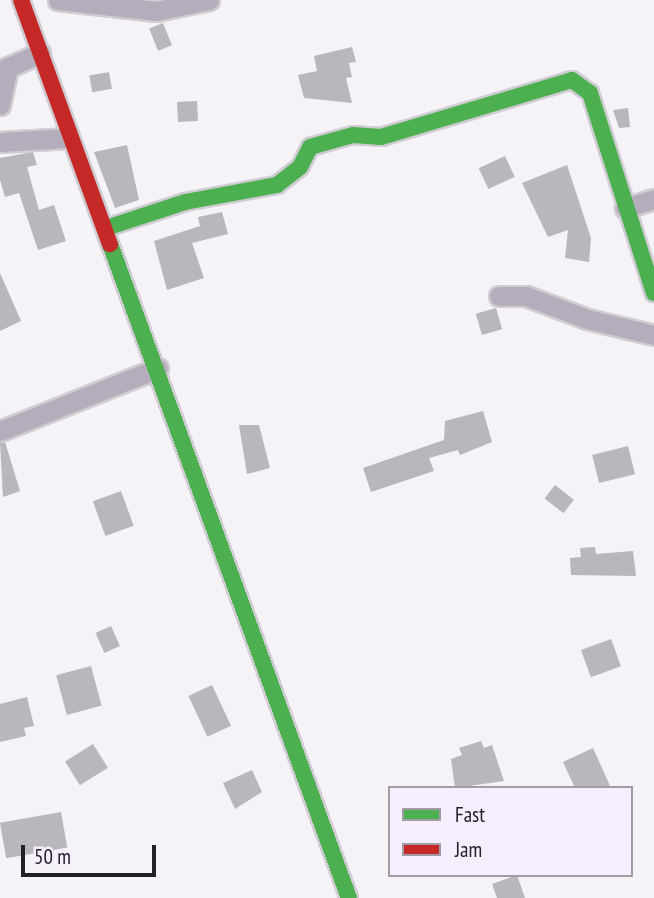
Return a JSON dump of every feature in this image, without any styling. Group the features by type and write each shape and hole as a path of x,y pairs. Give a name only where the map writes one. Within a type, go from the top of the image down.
{"street":[{"path":"21,0 69,138 158,368 349,898"},
{"path":"58,0 156,11 209,0"},
{"path":"0,105 4,69 40,53"},
{"path":"106,228 185,202 277,185 300,167 310,147 353,135 382,137 572,80 590,93 654,293"},
{"path":"0,142 69,138"},
{"path":"625,208 654,199"},
{"path":"499,296 526,296 587,319 654,335"},
{"path":"0,431 158,368"}],"building":[{"path":"163,23 172,45 158,51 149,29"},
{"path":"352,47 356,62 349,63 352,77 346,78 352,103 304,98 298,75 317,71 314,56"},
{"path":"109,72 112,89 92,92 89,75"},
{"path":"197,101 198,121 178,122 177,102"},
{"path":"628,108 630,127 619,128 613,110"},
{"path":"127,145 139,200 115,208 94,152"},
{"path":"33,152 37,165 27,167 39,210 54,205 66,241 38,250 19,193 5,197 0,180 0,158"},
{"path":"505,156 515,177 488,189 479,168"},
{"path":"567,165 591,238 589,262 565,258 568,230 548,237 522,183"},
{"path":"222,212 228,234 192,243 204,278 167,290 154,241 200,226 198,217"},
{"path":"0,273 21,321 0,331"},
{"path":"496,308 502,329 482,335 476,314"},
{"path":"483,411 492,442 460,455 458,450 429,458 434,471 371,492 363,468 444,440 445,421"},
{"path":"239,425 259,425 270,468 247,474"},
{"path":"5,442 20,491 3,497 0,443"},
{"path":"628,446 635,474 599,483 592,455"},
{"path":"555,485 574,500 563,513 545,498"},
{"path":"121,491 134,526 105,536 93,501"},
{"path":"595,547 596,554 633,551 636,576 571,575 570,558 581,557 580,548"},
{"path":"111,626 120,646 104,653 95,633"},
{"path":"611,639 621,666 591,677 581,650"},
{"path":"91,666 102,706 67,715 56,675"},
{"path":"212,685 231,726 207,737 188,696"},
{"path":"27,697 34,726 24,728 26,736 0,742 0,704"},
{"path":"481,741 484,748 492,745 504,781 455,786 451,759 462,755 459,748"},
{"path":"93,744 108,768 80,785 65,761"},
{"path":"593,748 610,786 574,786 563,762"},
{"path":"252,770 262,792 235,809 223,783"},
{"path":"61,812 67,847 6,858 0,823"},
{"path":"518,877 525,898 497,898 492,884"}],"traffic: fast":[{"path":"106,228 185,202 277,185 300,167 310,147 353,135 381,137 572,80 590,93 654,293"},
{"path":"110,244 349,898"}],"traffic: jam":[{"path":"21,0 110,244"}]}
